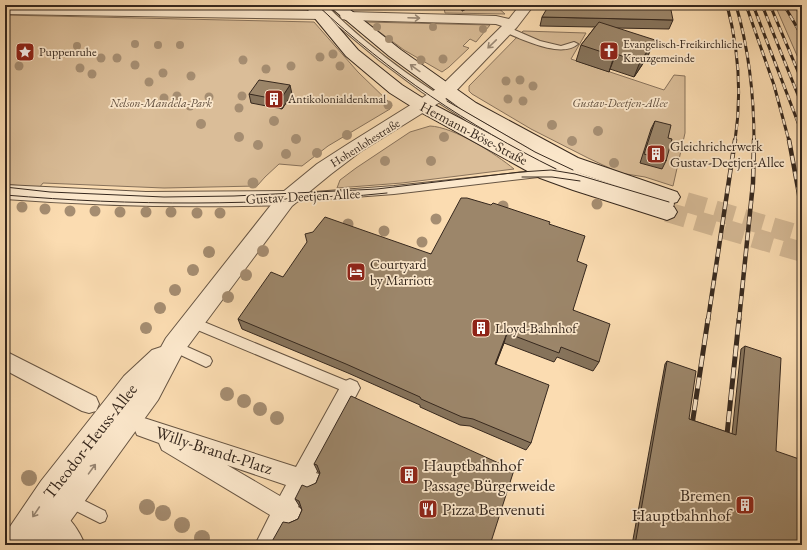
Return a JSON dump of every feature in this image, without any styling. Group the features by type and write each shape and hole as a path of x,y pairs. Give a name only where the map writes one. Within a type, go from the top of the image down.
{"street":[{"name":"Hermann-Böse-Straße","path":"334,5 435,98 547,173 580,185 669,204"},
{"name":"Hohenlohestraße","path":"288,198 324,169 354,148 435,98 509,27 527,5"},
{"name":"Hermann-Böse-Straße","path":"318,8 352,53 396,89 470,107 571,163 669,204"},
{"path":"5,10 318,8"},
{"path":"346,16 496,20 509,27"},
{"name":"Gustav-Deetjen-Allee","path":"5,192 71,197 154,200 288,198"},
{"name":"Theodor-Heuss-Allee","path":"16,545 58,503 149,392 174,346 270,218 288,198"},
{"path":"5,360 89,404"},
{"path":"266,545 289,514 307,480 350,388"},
{"name":"Willy-Brandt-Platz","path":"289,514 144,428 307,480"},
{"path":"58,503 74,545"},
{"name":"Theodor-Heuss-Allee","path":"35,545 58,503"}],"lane":[{"path":"509,27 538,43 562,48 574,44"},
{"path":"435,98 533,154 569,172 599,183 669,204"},
{"name":"Gustav-Deetjen-Allee","path":"288,198 394,190 547,173 599,183"},
{"path":"192,322 350,388"},
{"path":"174,346 206,360"},
{"path":"58,503 100,516"}],"green space":[{"path":"479,5 495,5 505,14 445,13 444,8 479,9"},
{"path":"775,5 794,5 801,19 802,67"},
{"name":"Nelson-Mandela-Park","path":"5,15 314,22 358,72 392,105 390,109 328,146 302,166 279,164 257,186 164,188 43,183 39,188 5,184"},
{"path":"366,22 490,25 476,42 470,39 463,46 469,48 442,72 404,50"},
{"path":"523,31 586,33 571,59 664,90 674,75 685,76 685,133 673,186 645,177 620,173 531,129 469,91 469,86"},
{"path":"430,126 451,131 474,142 497,156 514,169 402,183 337,188 340,180 410,132"}],"building":[{"path":"549,5 670,5 673,20 542,17"},
{"path":"599,22 655,40 640,62 616,54 614,56 581,45"},
{"path":"259,80 290,85 280,100 249,94"},
{"name":"Gleichricherwerk Gustav-Deetjen-Allee","path":"655,121 671,125 668,138 672,139 666,161 644,154"},
{"name":"Lloyd-Bahnhof","path":"461,198 467,198 491,205 493,203 550,222 549,224 585,236 577,261 587,265 573,310 610,324 599,362 561,347 559,353 507,333 495,364 549,385 531,443 473,419 462,417 346,364 238,319 271,272 283,277 307,242 305,234 313,232 325,217 431,254"},
{"path":"745,346 781,358 776,451 802,460 802,545 635,545 667,361 696,371 689,419 736,435"},
{"name":"Hauptbahnhof Passage Bürgerweide","path":"351,396 514,470 490,545 270,545 283,522 289,523 298,519 302,510 299,501 295,499 302,485 307,487 316,483 320,473 317,465 314,464"}],"tunnel":[{"path":"686,202 802,236"},
{"path":"667,212 802,252"}],"tram line":[{"path":"317,5 373,53 430,96 491,134 556,169"},
{"path":"447,101 535,152 573,170"},
{"path":"5,187 50,192 164,197 234,196 377,189 520,172 551,170 575,174 669,202"},
{"path":"522,177 552,177 580,181"},
{"path":"5,195 53,199 148,203 196,203 291,200 387,193"}],"railway":[{"path":"727,5 737,55 739,89 735,141"},
{"path":"736,5 741,22 750,72 754,141"},
{"path":"746,5 774,85 789,141"},
{"path":"753,5 802,133"},
{"path":"762,5 802,105"},
{"path":"770,5 802,81"},
{"path":"784,5 802,36"},
{"path":"708,320 735,140"},
{"path":"789,140 799,194 802,222"},
{"path":"739,320 753,183 754,141"},
{"path":"691,432 708,319"},
{"path":"726,444 739,319"},
{"path":"800,471 802,392"}],"place":[{"name":"Evangelisch-Freikirchliche Kreuzgemeinde","path":"609,51"},
{"name":"Puppenruhe","path":"25,52"},
{"name":"Antikolonialdenkmal","path":"274,99"},
{"name":"Gleichricherwerk Gustav-Deetjen-Allee","path":"656,154"},
{"name":"Courtyard by Marriott","path":"356,272"},
{"name":"Lloyd-Bahnhof","path":"481,328"},
{"name":"Hauptbahnhof Passage Bürgerweide","path":"409,475"},
{"name":"Bremen Hauptbahnhof","path":"745,505"},
{"name":"Pizza Benvenuti","path":"428,509"}]}
